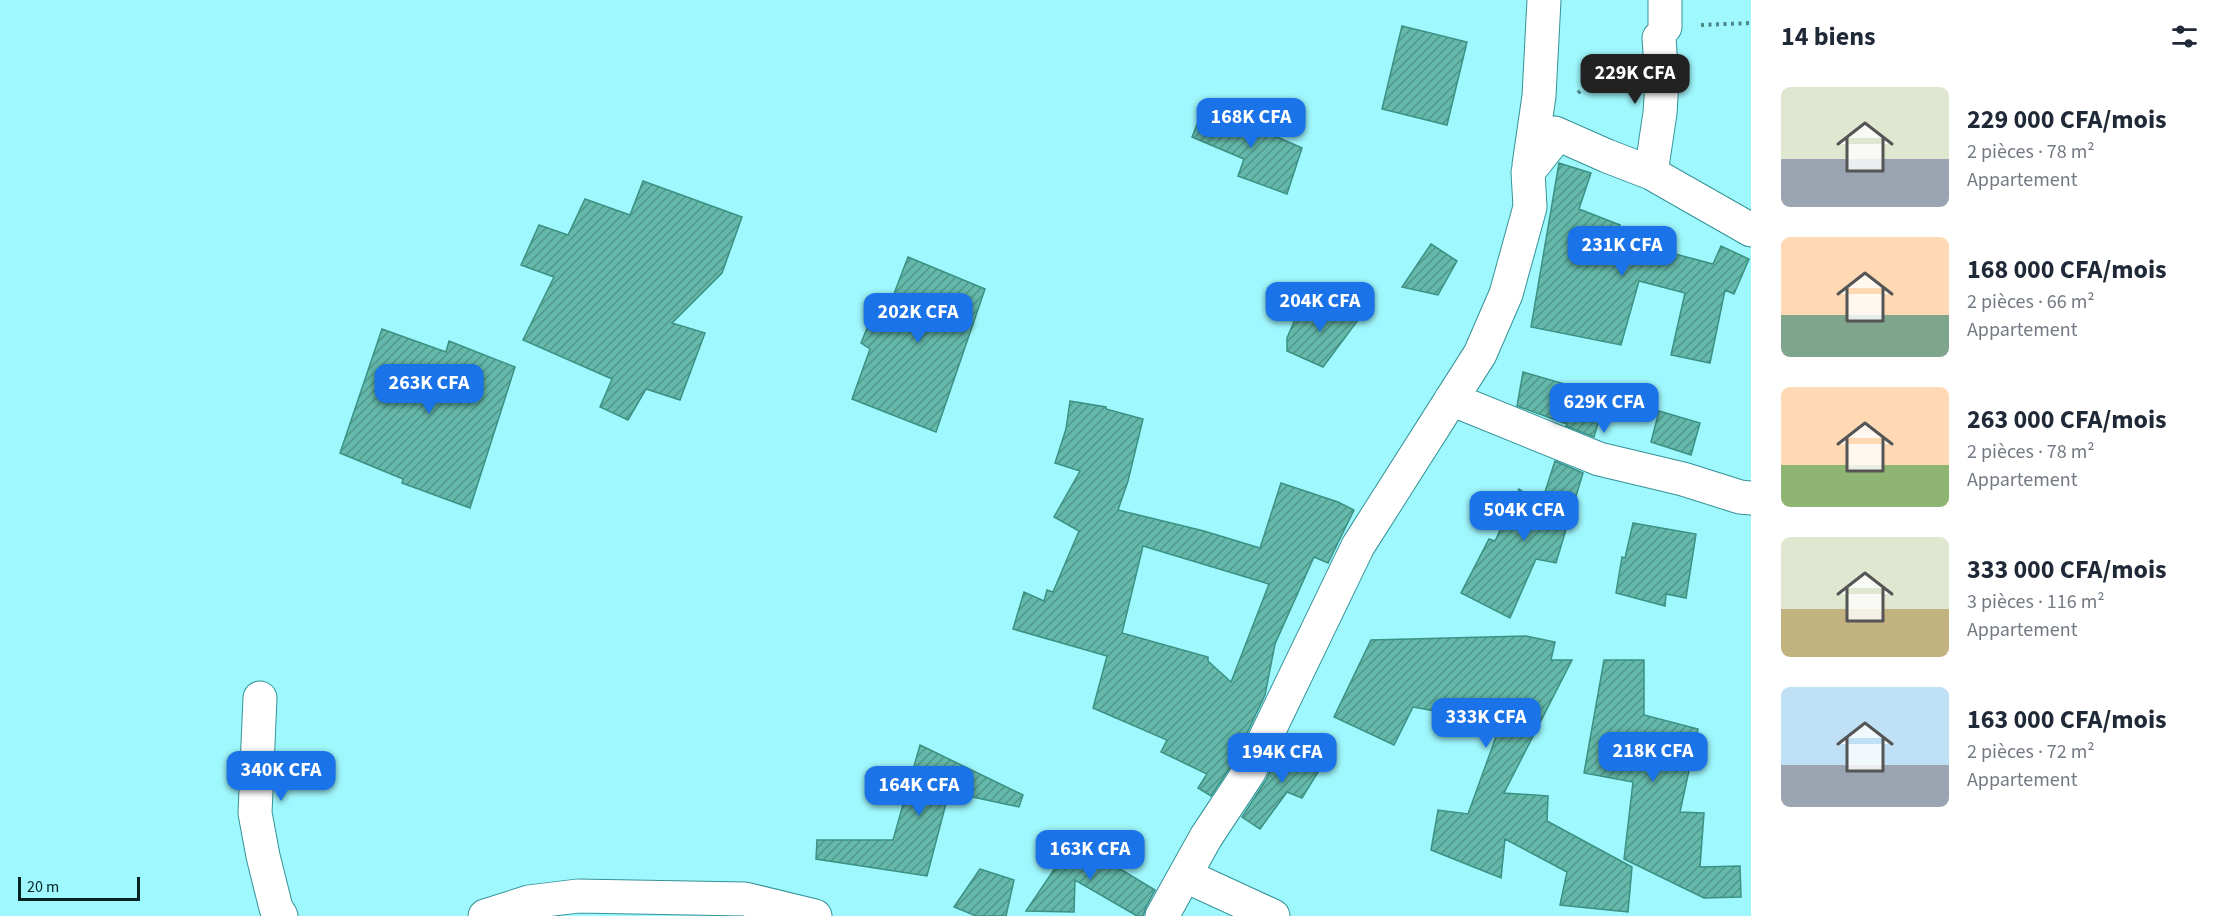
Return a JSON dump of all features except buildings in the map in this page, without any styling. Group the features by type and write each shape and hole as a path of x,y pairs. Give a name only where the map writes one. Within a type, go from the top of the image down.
{"street":[{"path":"1162,916 1206,837 1249,772 1358,546 1480,354 1506,294 1530,207 1528,172 1539,96 1544,0"},
{"path":"1651,173 1660,113 1663,22"},
{"path":"1528,172 1553,138 1651,173 1751,230"},
{"path":"1451,399 1599,459 1751,498"},
{"path":"260,698 255,813 276,908 281,916"},
{"path":"1186,876 1273,916"},
{"path":"485,916 529,902 578,896 745,899 815,916"}]}
